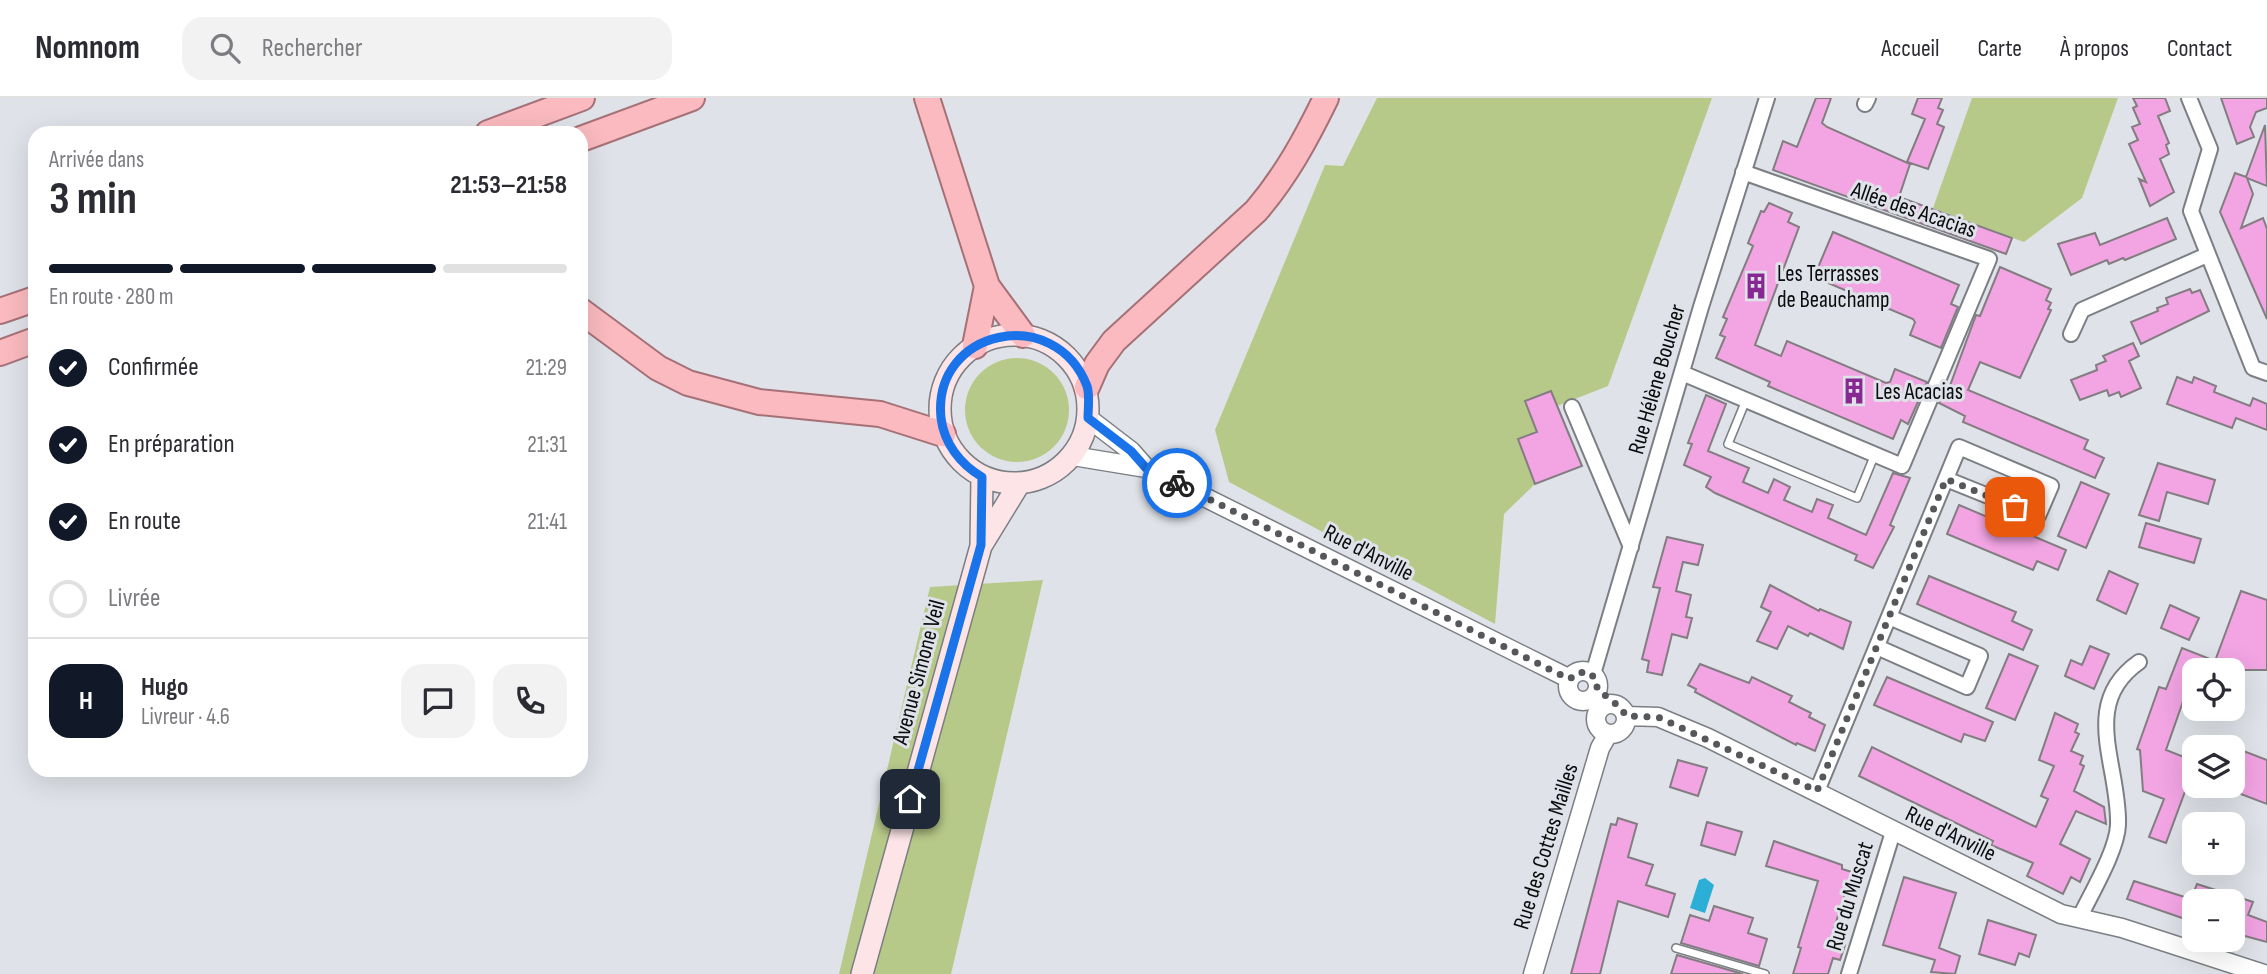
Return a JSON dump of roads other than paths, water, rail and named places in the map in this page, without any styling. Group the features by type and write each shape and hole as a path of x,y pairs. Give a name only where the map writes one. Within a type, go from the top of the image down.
{"highway":[{"path":"507,126 582,98"},
{"path":"588,136 692,98"},
{"path":"927,98 987,286 1023,335"},
{"path":"1087,387 1097,364 1114,341 1256,211 1276,188 1297,159 1326,98"},
{"path":"975,346 987,286"},
{"path":"0,311 28,301"},
{"path":"588,316 658,368 688,383 759,402 880,414 943,434"},
{"path":"0,353 28,343"}],"main road":[{"path":"1023,335 1042,340 1060,350 1087,387 1088,418 1083,438 1073,456 1058,470 1038,480 1019,484 982,477 961,461 943,434 940,407 946,380 956,363 975,346 998,337 1023,335"},
{"name":"Avenue Simone Veil","path":"862,974 981,545 982,477"},
{"name":"Avenue Simone Veil","path":"981,545 996,525 1019,484"}],"street":[{"name":"Rue Hélène Boucher","path":"1595,682 1682,373 1768,98"},
{"path":"2189,98 2210,149 2191,211 2253,368 2267,373"},
{"name":"Allée des Acacias","path":"1682,373 1902,466 1989,259 1743,172"},
{"path":"2071,334 2082,310 2207,256"},
{"path":"1572,407 1632,547"},
{"name":"Rue d'Anville","path":"1088,418 1131,451 1146,468"},
{"path":"1817,791 1959,447 2051,486 2038,516 1946,479"},
{"name":"Rue d'Anville","path":"1073,456 1146,468 1570,679"},
{"path":"1877,647 1967,687 1980,656 1889,617"},
{"path":"2079,919 2118,827 2105,714 2120,675 2139,662"},
{"path":"1580,671 1595,682 1619,710 1621,730 1608,734 1600,730 1596,716 1570,692 1570,679 1580,671"},
{"path":"1580,700 1589,699 1595,682"},
{"path":"1596,716 1604,705 1619,710"},
{"name":"Rue d'Anville","path":"1619,710 1658,717 1817,791 1893,832 2061,914 2122,928 2264,974"},
{"name":"Rue des Cottes Mailles","path":"1533,974 1600,748 1608,734"},
{"name":"Rue du Muscat","path":"1849,974 1893,832"}],"lane":[{"path":"1746,400 1728,444 1857,498 1875,454"},
{"path":"1676,948 1765,974"}],"water":[{"path":"1705,878 1714,885 1705,913 1690,908 1699,880"}],"place":[{"name":"Les Terrasses de Beauchamp","path":"1756,286"},
{"name":"Les Acacias","path":"1854,391"}]}
